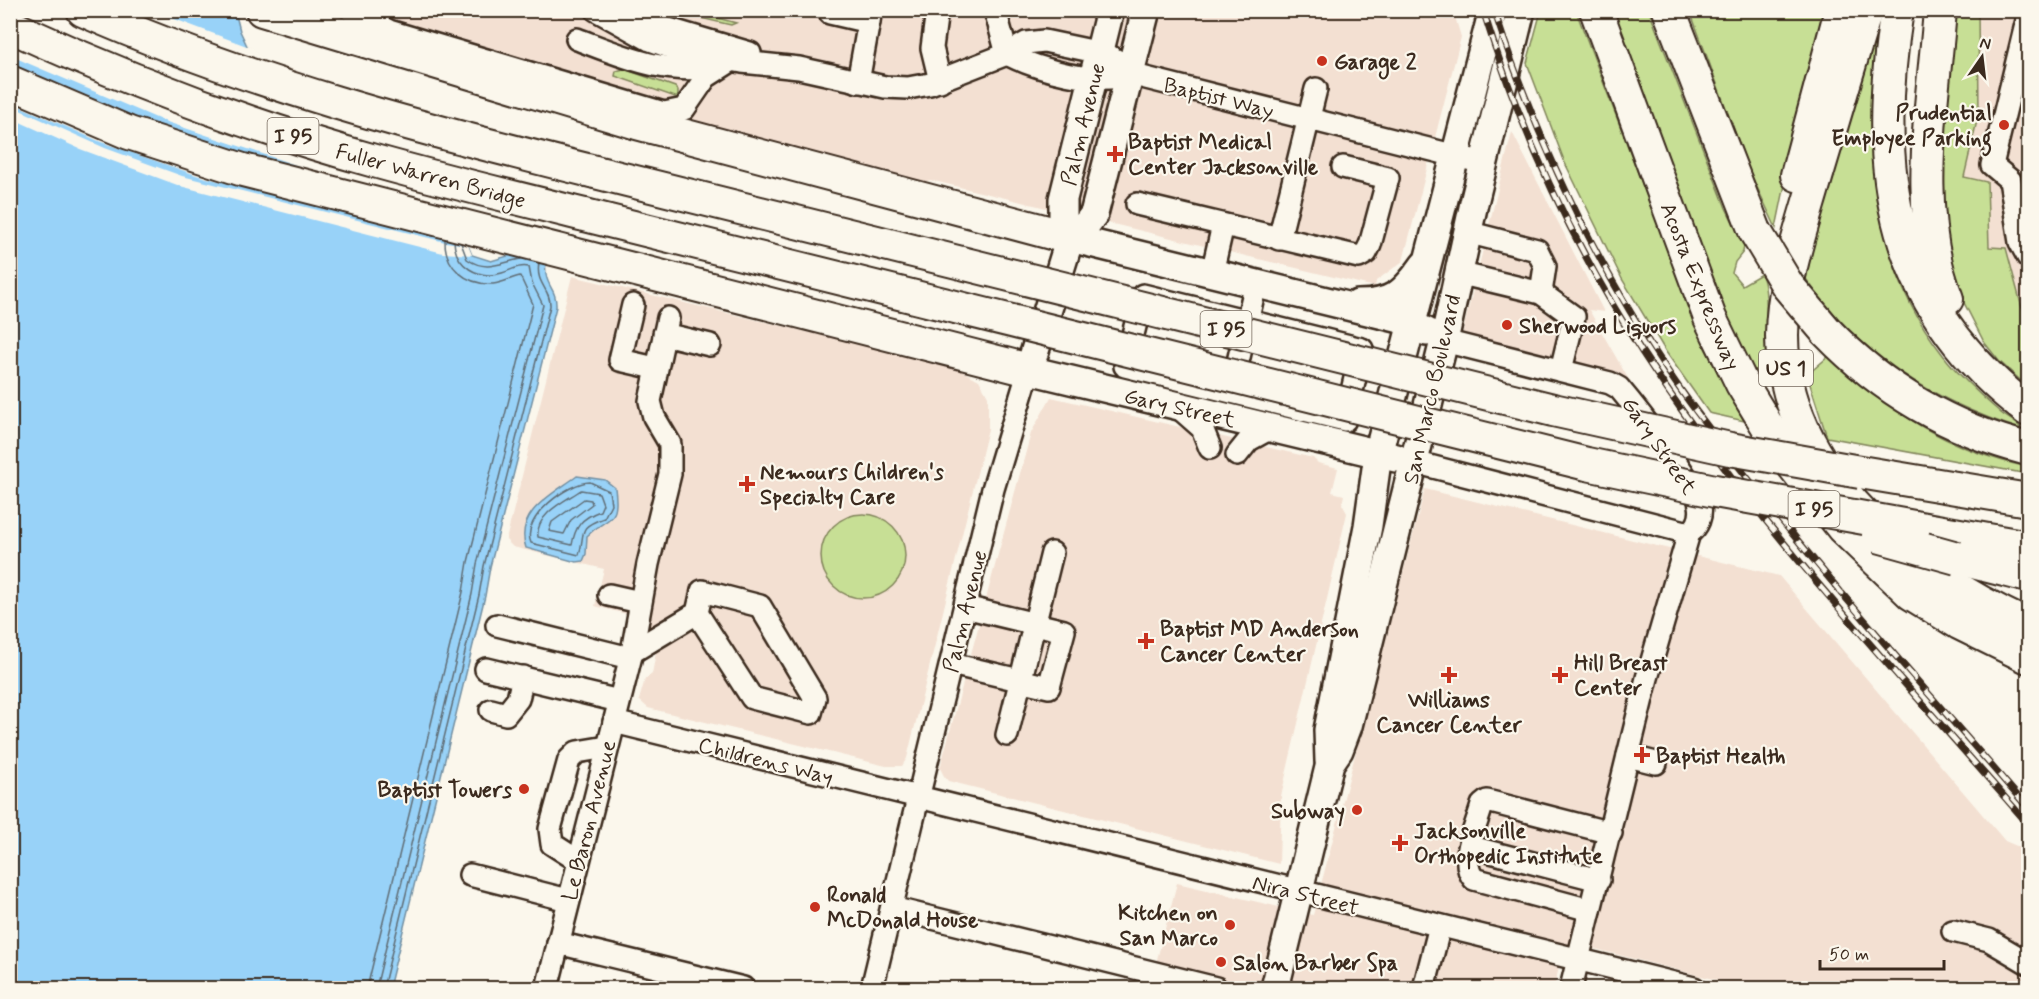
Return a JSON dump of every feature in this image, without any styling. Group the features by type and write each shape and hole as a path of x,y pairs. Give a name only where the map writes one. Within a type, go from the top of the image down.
{"highway":[{"name":"Fuller Warren Bridge","path":"83,10 210,61 336,104 595,172 1553,410 1710,445 2028,500"},
{"path":"262,10 609,115 1070,238"},
{"name":"Acosta Expressway","path":"1596,10 1690,268 1718,335 1742,384 1773,437 1812,492 1869,556 1912,594 1959,623 2028,657"},
{"path":"1669,10 1755,231 1788,286 1827,332 1865,368 1918,406 1968,430 2028,449"},
{"path":"1782,336 1782,276 1790,210 1804,143 1841,10"},
{"name":"US 1","path":"1866,10 1801,232 1786,299 1782,336 1787,374 1800,416 1815,451 1842,491 1879,528 1936,574 1982,603 2028,626"},
{"path":"1898,10 1889,126 1893,192 1902,237 1921,287 1940,320 1971,359 2017,400"},
{"path":"1940,10 1928,184 1932,252 1945,294 1965,337 1983,366 2017,400"},
{"name":"Fuller Warren Bridge","path":"10,27 148,85 318,144 434,177 1587,464 1715,491"},
{"path":"10,82 110,126 213,162 1029,370"},
{"path":"1715,491 2028,576"},
{"name":"I 95","path":"1715,491 2028,547"},
{"path":"1912,594 1985,648 2028,673"}],"main road":[{"name":"Palm Avenue","path":"1029,370 1070,238 1063,216 1063,199 1110,10"},
{"name":"Palm Avenue","path":"1070,238 1083,229 1094,214 1146,10"},
{"name":"San Marco Boulevard","path":"1275,988 1330,764 1328,730 1372,504 1378,454 1494,10"},
{"name":"San Marco Boulevard","path":"1330,764 1339,750 1348,726 1444,341 1467,232 1521,10"},
{"name":"Gary Street","path":"1070,238 1336,303 1412,324 1444,341"},
{"path":"1336,303 1374,304 1395,298 1408,286 1431,254"},
{"name":"Gary Street","path":"1029,370 1177,406 1228,405 1271,428 1414,462"},
{"path":"1308,437 1353,466 1364,482 1372,504"}],"street":[{"path":"351,10 389,31 664,113 684,109 706,77 731,61"},
{"path":"596,10 657,44 683,52 731,61 800,68"},
{"path":"627,10 652,24 800,68"},
{"path":"937,10 932,48 940,81"},
{"path":"995,10 1007,54"},
{"path":"830,13 870,16 858,82"},
{"path":"2028,22 1992,165 2010,180 2020,242 2028,258"},
{"path":"577,39 627,57 676,69 701,70 731,61"},
{"name":"Baptist Way","path":"800,68 858,82 900,88 940,81 1007,54 1026,43 1044,40 1100,52 1118,61 1130,74 1484,163"},
{"name":"Baptist Way","path":"1007,54 1032,64 1093,79 1116,79 1130,74"},
{"path":"1279,239 1316,89"},
{"path":"1137,204 1354,257 1366,253 1388,178 1343,167"},
{"path":"1212,273 1223,225"},
{"path":"1467,232 1537,250 1546,272 1541,293"},
{"path":"1458,273 1541,293 1574,317 1561,370"},
{"path":"1228,405 1256,284"},
{"path":"1143,295 1362,349 1345,420 1228,405 1125,366 1143,295"},
{"path":"633,305 620,360 656,368"},
{"name":"Le Baron Avenue","path":"547,988 577,860 631,655 640,602 671,466 668,438 656,422 650,406 666,326 710,345"},
{"name":"Gary Street","path":"1414,462 1689,533 1696,527 1701,513 1695,490 1622,392 1610,383 1444,341"},
{"name":"Palm Avenue","path":"872,988 996,480 1029,370"},
{"path":"1177,406 1202,428 1210,448"},
{"path":"1237,455 1249,440 1271,428"},
{"path":"1571,988 1611,833 1647,678 1689,533"},
{"path":"1007,735 1052,554"},
{"path":"498,625 631,655 697,613 702,591 760,606 815,698 811,713 752,698 697,613"},
{"path":"609,595 640,602"},
{"path":"951,664 1049,687 1064,631 965,607"},
{"path":"486,669 619,700"},
{"path":"491,710 506,714 518,699 523,677"},
{"name":"Childrens Way","path":"614,722 919,798"},
{"path":"577,860 552,844 550,829 569,760 578,752 607,747"},
{"path":"1628,756 1656,763"},
{"name":"Nira Street","path":"919,798 1694,988"},
{"path":"1590,910 1474,879 1470,874 1467,860 1482,805 1487,801 1611,833"},
{"path":"1471,847 1599,880"},
{"path":"470,875 568,900"},
{"path":"892,908 1216,988"},
{"path":"1424,988 1440,926"},
{"path":"1953,931 1989,940 2028,963"},
{"path":"558,943 743,988"}],"shaded area":[{"name":"Baptist Medical Center Jacksonville","path":"1453,10 1461,37 1403,261 1376,281 1375,287 930,180 918,184 671,121 298,11"},
{"name":"Prudential Employee Parking","path":"1978,11 2028,11 2028,316 2022,308 2006,248 1989,248 1987,182 1964,177 1979,112"},
{"path":"1512,132 1604,312 1589,310 1629,380 1461,339"},
{"name":"Nemours Children's Specialty Care","path":"572,276 954,367 979,380 988,396 988,429 907,758 902,766 886,766 648,708 639,700 645,679 652,674 656,652 644,626 646,619 595,606 604,569 513,547 506,540"},
{"name":"Baptist MD Anderson Cancer Center","path":"1051,397 1313,458 1318,463 1338,468 1332,492 1344,495 1342,504 1347,513 1281,796 1279,864 948,781 940,768 1031,433"},
{"name":"Baptist Health","path":"1425,489 1779,576 2005,841 2019,847 2028,858 2028,988 1748,988 1572,943 1564,947 1554,988 1175,988 1154,971 1177,883 1313,915"}],"green space":[{"path":"655,11 692,11 736,23 731,25 679,13 668,16"},
{"path":"1541,11 1576,11 1705,348 1744,421 1709,413 1666,352 1622,279 1565,163 1527,63"},
{"path":"1613,11 1649,11 1726,208 1744,245 1743,252 1735,262 1732,273 1742,285 1761,274 1766,291 1766,355 1760,359 1763,393 1724,321"},
{"path":"1690,11 1827,11 1805,88 1776,228 1749,170"},
{"path":"1881,11 1875,147 1878,190 1885,232 1897,274 1916,315 1943,355 1978,393 2021,429 1958,404 1901,372 1850,331 1806,279 1815,234"},
{"path":"1953,11 1978,11 1979,112 1964,177 1987,182 1989,247 2006,248 2022,308 2028,316 2028,387 1999,361 1984,342 1953,281 1939,194"},
{"path":"624,69 675,87 678,90 678,98 615,76 616,71"},
{"path":"1829,356 1875,394 1921,426 1970,450 2028,467 2028,474 1827,437 1807,375"},
{"path":"855,514 871,514 887,521 898,532 905,548 902,572 893,586 871,598 855,598 839,591 828,580 821,564 821,548 828,532 839,521"}],"water":[{"path":"10,11 235,11 240,31 249,50 467,243 472,255 491,261 518,253 546,261 546,277 556,300 556,307 490,567 485,596 389,988 11,988"},
{"path":"577,476 605,480 615,488 616,500 616,508 611,518 587,536 586,554 583,561 576,562 526,548 524,535 531,514 547,497"}],"pier":[{"path":"11,11 153,11 252,48 268,64 470,204 478,218 470,245 468,245 472,255 443,253 180,186 80,149 11,118 11,106 105,148 182,176 445,242 467,245 199,176 101,142 10,102 11,65 123,115 212,146 344,181 161,120 11,56"}],"railway":[{"path":"1483,10 1514,99 1551,187 1594,271 1642,352 1685,415 1778,536 2028,824"},
{"path":"1494,10 1529,105 1569,198 1616,287 1669,373 1721,444 1787,527 2028,808"}],"place":[{"name":"Garage 2","path":"1322,61"},
{"name":"Prudential Employee Parking","path":"2004,125"},
{"name":"Baptist Medical Center Jacksonville","path":"1115,154"},
{"name":"Sherwood Liquors","path":"1507,325"},
{"name":"Nemours Children's Specialty Care","path":"747,484"},
{"name":"Baptist MD Anderson Cancer Center","path":"1146,641"},
{"name":"Williams Cancer Center","path":"1449,675"},
{"name":"Hill Breast Center","path":"1560,675"},
{"name":"Baptist Health","path":"1642,755"},
{"name":"Baptist Towers","path":"524,789"},
{"name":"Subway","path":"1357,810"},
{"name":"Jacksonville Orthopedic Institute","path":"1400,843"},
{"name":"Ronald McDonald House","path":"815,907"},
{"name":"Kitchen on San Marco","path":"1230,925"},
{"name":"Salon Barber Spa","path":"1221,962"}]}
